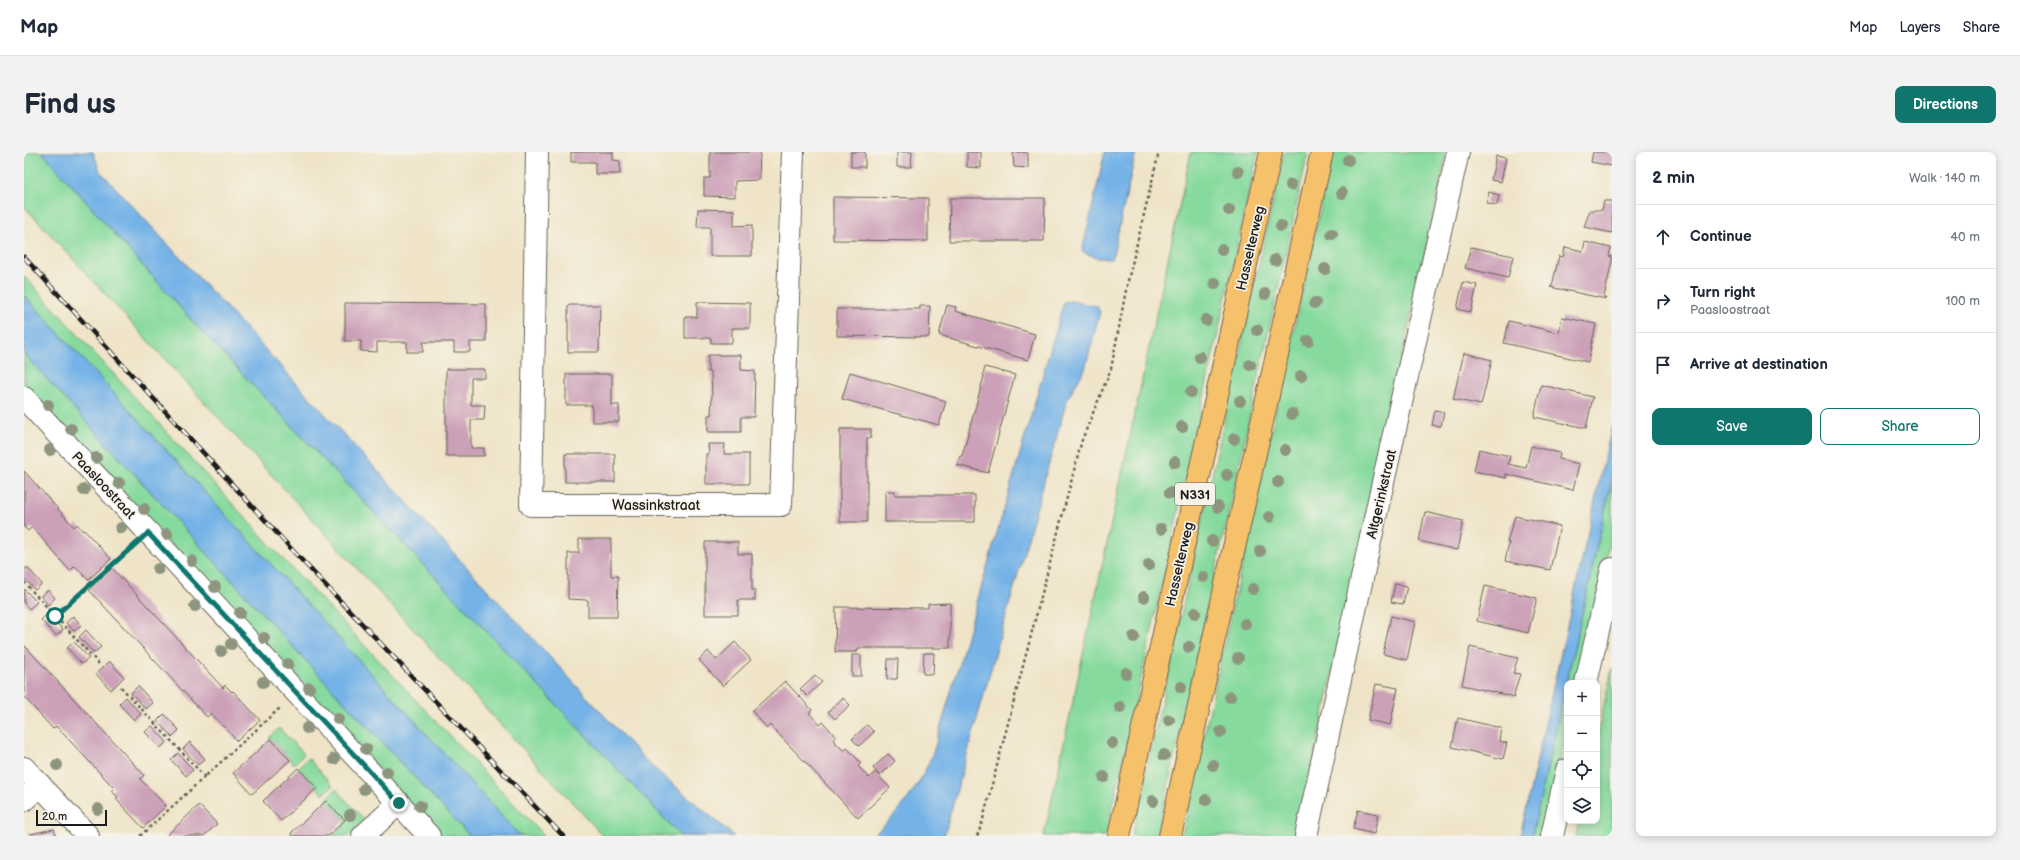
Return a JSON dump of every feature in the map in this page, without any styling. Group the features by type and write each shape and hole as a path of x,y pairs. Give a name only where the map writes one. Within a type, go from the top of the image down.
{"main road":[{"name":"Hasselterweg","path":"1119,836 1271,152"},
{"path":"1170,836 1322,152"}],"street":[{"name":"Wassinkstraat","path":"537,152 531,505 781,505 793,152"},
{"name":"Altgerinkstraat","path":"1306,836 1379,500 1458,152"},
{"name":"Paasloostraat","path":"24,398 429,836"},
{"path":"1587,680 1612,569"},
{"path":"24,768 88,836"},
{"path":"1552,836 1564,783"},
{"path":"24,800 40,785"},
{"path":"363,836 399,803"}],"path":[{"path":"977,836 982,823 1082,440 1110,369 1159,152"},
{"path":"55,616 148,533"},
{"path":"24,582 99,664"},
{"path":"120,687 205,777"},
{"path":"140,836 297,693"}],"green space":[{"path":"24,152 42,152 193,322 681,836 603,836 24,206"},
{"path":"1191,152 1258,152 1106,836 1044,836"},
{"path":"1284,152 1308,152 1157,836 1132,836"},
{"path":"1333,152 1447,152 1297,836 1182,836"},
{"path":"24,276 270,545 544,836 520,836 24,295"},
{"path":"24,354 330,687 470,836 440,836 24,385"},
{"path":"1612,480 1612,531 1579,680 1567,680"},
{"path":"1612,668 1612,836 1576,836 1578,824 1600,824 1600,723"},
{"path":"1564,694 1564,744 1543,836 1532,836"},
{"path":"279,728 304,754 294,764 269,738"},
{"path":"308,758 333,786 323,794 298,768"},
{"path":"336,789 365,821 349,836 332,836 347,822 326,799"}],"water":[{"path":"42,152 93,152 100,171 648,763 734,836 681,836 193,322"},
{"path":"1105,152 1136,152 1112,259 1098,258 1082,252"},
{"path":"24,295 520,836 470,836 330,687 24,354"},
{"path":"1071,301 1097,306 1100,312 1085,369 1067,400 944,836 872,836 892,818 909,797 923,775 934,750 1064,302"},
{"path":"1612,425 1612,480 1567,680 1564,680 1564,694 1532,836 1520,836"}],"building":[{"path":"571,152 613,152 613,160 620,161 620,174 595,174 595,162 571,162"},
{"path":"710,152 760,152 759,180 735,181 735,197 704,196 704,178 710,178"},
{"path":"851,152 865,152 865,167 851,167"},
{"path":"897,152 912,152 911,167 897,167"},
{"path":"967,152 981,152 981,168 967,167"},
{"path":"1593,152 1612,152 1612,166 1591,162"},
{"path":"1013,153 1028,153 1028,168 1014,167"},
{"path":"1496,156 1506,158 1501,182 1491,180"},
{"path":"1489,192 1499,195 1497,205 1486,203"},
{"path":"833,197 928,198 928,241 833,240"},
{"path":"950,198 1045,198 1044,241 949,241"},
{"path":"1604,201 1612,201 1612,233 1584,227 1590,210 1602,210"},
{"path":"698,209 734,210 734,226 752,225 752,256 710,256 710,227 697,227"},
{"path":"1585,242 1611,248 1609,256 1612,257 1612,261 1604,297 1606,299 1550,287 1552,286 1559,256 1563,257 1565,247 1583,251"},
{"path":"1471,247 1513,256 1508,278 1465,268"},
{"path":"1463,282 1477,285 1471,312 1457,309"},
{"path":"697,302 750,303 750,328 732,328 732,343 711,343 711,338 685,338 685,317 697,317"},
{"path":"345,303 486,304 486,342 470,342 470,352 454,352 454,342 423,342 423,352 407,352 407,342 377,342 377,352 361,351 361,341 345,341"},
{"path":"568,305 600,305 599,352 568,352"},
{"path":"947,305 956,307 955,311 1035,334 1028,360 939,335"},
{"path":"920,306 930,306 929,337 837,336 837,309 920,309"},
{"path":"1562,317 1596,324 1588,362 1504,343 1509,321 1559,333"},
{"path":"1464,353 1492,360 1481,405 1453,399"},
{"path":"708,355 741,355 741,370 755,371 754,417 741,417 741,432 708,432 708,415 711,415 712,394 711,372 708,372"},
{"path":"985,367 1015,375 988,473 957,465 960,456 962,456 984,376"},
{"path":"446,369 485,369 485,378 471,378 471,405 485,405 484,420 471,420 471,448 484,448 484,456 446,456"},
{"path":"850,372 946,401 939,425 842,399"},
{"path":"566,374 612,374 612,405 619,405 619,422 592,422 592,405 566,405"},
{"path":"1541,385 1593,397 1586,428 1534,417"},
{"path":"1435,410 1444,412 1441,426 1432,425"},
{"path":"840,429 871,429 871,438 867,438 867,522 840,522"},
{"path":"708,444 725,444 724,454 749,454 749,484 706,484 706,454 709,454"},
{"path":"1531,446 1560,453 1559,459 1579,464 1573,490 1506,474 1506,478 1474,471 1479,449 1510,456 1508,464 1526,468"},
{"path":"565,454 615,454 615,482 565,482"},
{"path":"24,471 74,527 77,524 83,531 84,530 111,559 88,580 75,566 70,571 32,527 28,531 24,527"},
{"path":"885,491 895,491 895,495 975,495 975,522 885,522"},
{"path":"1425,512 1463,521 1457,550 1419,541"},
{"path":"1515,516 1560,526 1550,570 1505,561 1509,542 1507,542"},
{"path":"579,539 611,539 611,576 618,576 617,617 588,617 588,600 568,599 568,553 579,553"},
{"path":"705,542 738,542 738,554 752,554 752,590 755,590 755,600 738,600 738,615 705,615"},
{"path":"27,567 42,584 35,590 24,578 24,571"},
{"path":"112,568 223,688 225,685 232,692 233,691 260,720 237,741 211,713 207,717 89,590"},
{"path":"1395,584 1407,586 1403,604 1391,602"},
{"path":"1485,586 1537,598 1528,633 1477,621"},
{"path":"24,589 37,602 29,609 24,603"},
{"path":"48,590 55,598 48,605 41,596"},
{"path":"950,603 950,648 858,648 857,652 835,652 836,607 928,608 928,604"},
{"path":"48,613 63,630 56,636 41,620"},
{"path":"73,616 81,625 74,631 66,623"},
{"path":"1391,616 1415,622 1407,660 1383,654"},
{"path":"86,630 101,647 94,653 79,637"},
{"path":"74,642 89,658 82,664 67,648"},
{"path":"735,642 751,660 723,686 699,660 708,651 716,660"},
{"path":"24,645 144,775 140,779 166,806 143,828 116,799 118,797 111,791 114,788 56,726 53,729 24,697"},
{"path":"1470,647 1518,658 1513,673 1520,674 1514,694 1515,697 1462,685"},
{"path":"924,653 934,653 933,674 923,674"},
{"path":"852,655 861,655 861,676 852,676"},
{"path":"888,659 898,659 897,679 887,679"},
{"path":"109,661 124,677 111,690 96,674"},
{"path":"815,675 822,682 807,696 800,689"},
{"path":"785,681 812,710 809,713 820,725 823,722 836,737 833,740 844,751 847,748 861,763 858,766 869,778 875,772 890,788 858,818 770,725 767,728 752,711"},
{"path":"1376,684 1398,688 1390,725 1368,720"},
{"path":"138,686 153,703 146,709 131,693"},
{"path":"126,697 141,714 134,720 119,704"},
{"path":"843,698 850,705 835,719 828,712"},
{"path":"164,714 179,730 172,737 157,721"},
{"path":"1458,718 1501,728 1499,741 1507,743 1503,759 1452,747"},
{"path":"867,725 874,732 859,746 852,739"},
{"path":"152,726 167,742 160,748 145,732"},
{"path":"271,739 290,760 252,794 233,773"},
{"path":"190,742 205,759 198,765 183,749"},
{"path":"178,753 193,770 186,776 171,760"},
{"path":"888,754 895,761 880,776 873,768"},
{"path":"298,768 317,788 281,821 263,801"},
{"path":"326,801 345,820 328,836 293,836 291,833"},
{"path":"199,805 217,824 204,836 166,836"},
{"path":"1358,810 1378,814 1374,834 1353,829"},
{"path":"54,829 56,836 26,836 26,835"}],"railway":[{"path":"24,257 295,553 563,836"}],"route":[{"path":"55,616 148,533 399,803"}]}
